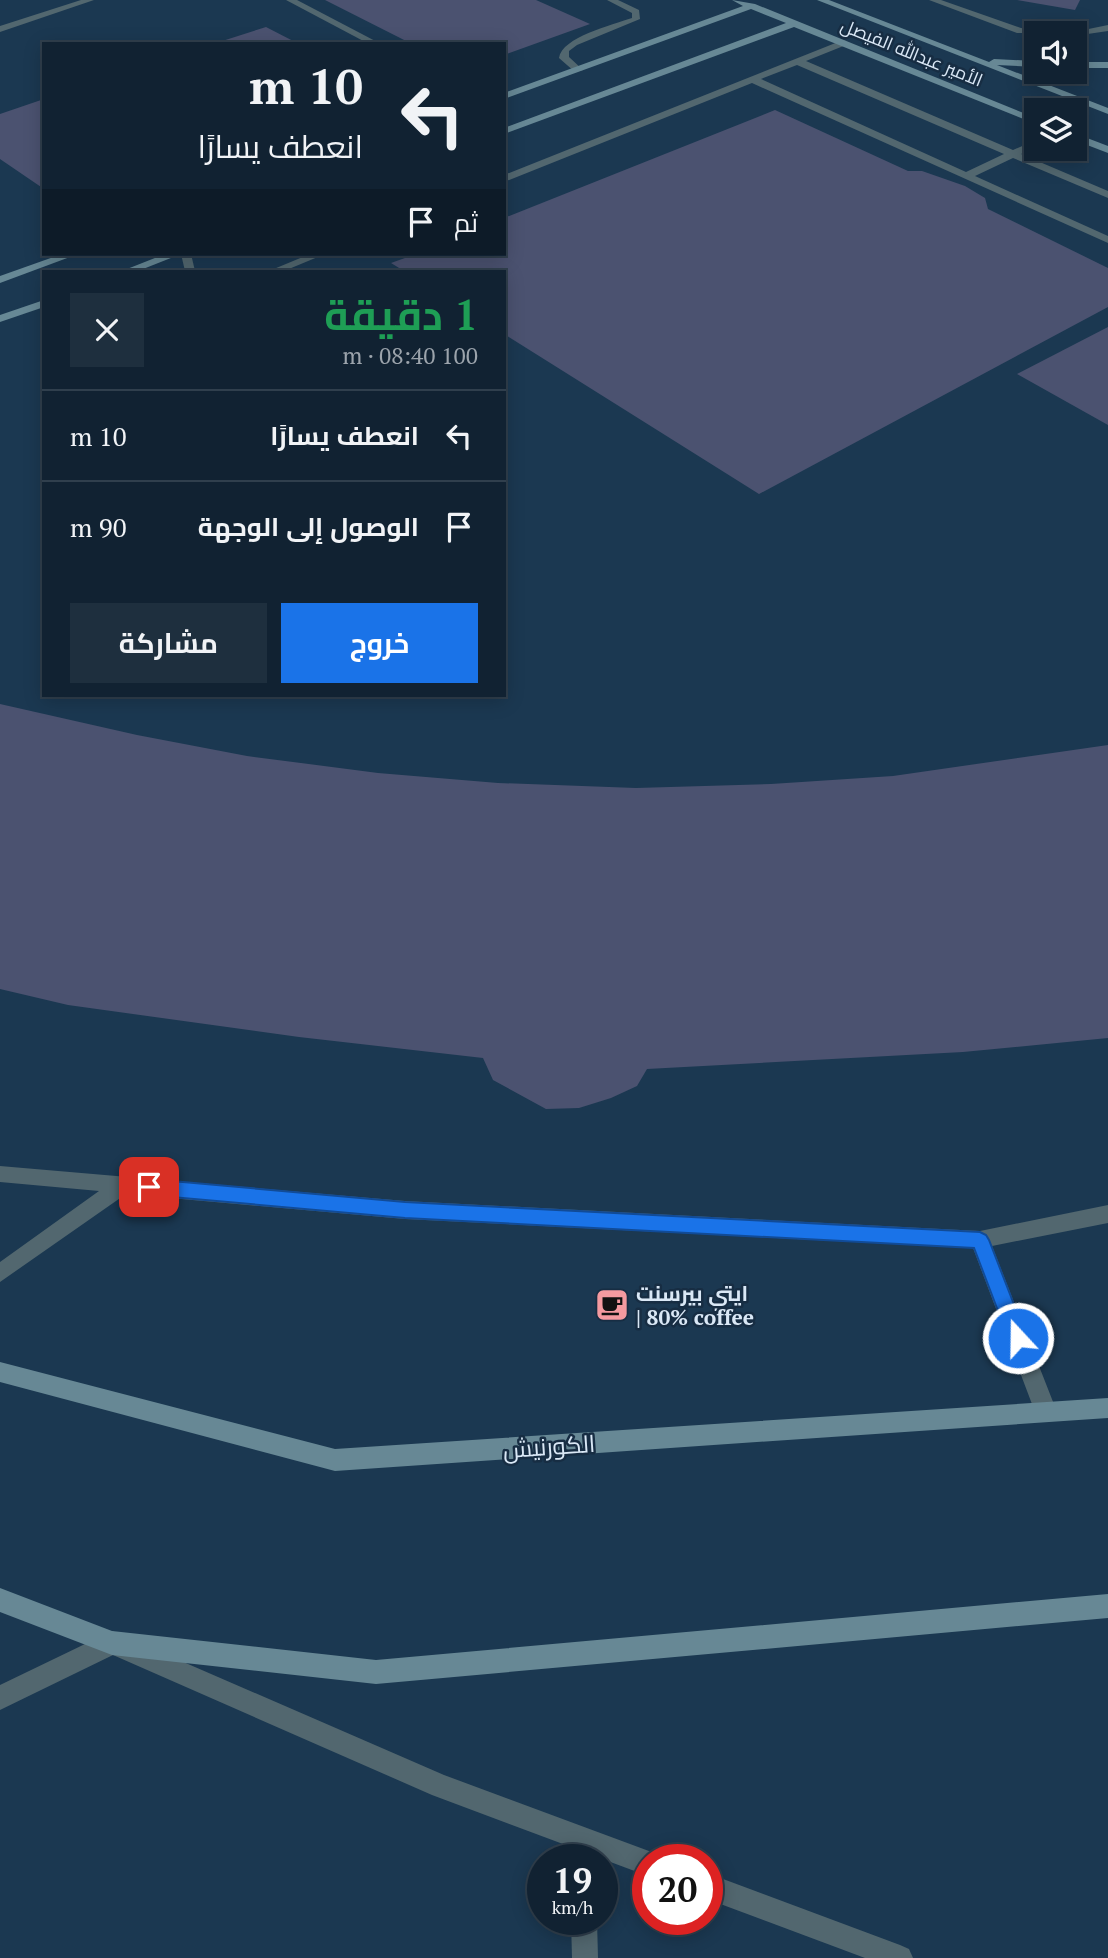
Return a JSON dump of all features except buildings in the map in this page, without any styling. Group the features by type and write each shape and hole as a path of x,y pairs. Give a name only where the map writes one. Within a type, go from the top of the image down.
{"street":[{"path":"0,22 90,0"},
{"path":"0,29 90,0"},
{"path":"290,0 373,42"},
{"path":"578,69 564,58 565,50 574,43 636,19 636,12 611,0"},
{"name":"الأمير عبدالله الفيصل","path":"736,0 1024,116"},
{"name":"الأمير عبدالله الفيصل","path":"821,0 1108,111"},
{"path":"933,0 1024,31"},
{"path":"506,95 752,6"},
{"path":"506,130 794,23"},
{"path":"1087,31 1108,29"},
{"path":"506,178 843,43"},
{"path":"977,60 1024,63"},
{"path":"797,61 1108,195"},
{"path":"1087,65 1108,65"},
{"path":"752,79 1108,240"},
{"path":"1087,141 1108,150"},
{"path":"965,176 1024,148"},
{"path":"0,280 66,256"},
{"path":"131,270 169,256"},
{"path":"278,270 314,256"},
{"path":"0,319 42,304"},
{"path":"0,1174 405,1210 980,1240 1108,1214"},
{"path":"0,1273 123,1185"},
{"path":"980,1240 1046,1412"},
{"name":"الكورنيش","path":"0,1373 335,1460 1108,1408"},
{"path":"0,1600 113,1643 571,1844"},
{"path":"0,1698 113,1643 376,1672 1108,1606"},
{"path":"723,1892 900,1958"},
{"path":"584,1935 585,1958"}],"shaded area":[{"path":"0,0 1108,0 1108,1958 0,1958"}],"place":[{"name":"ايتي بيرسنت | 80% coffee","path":"612,1305"}],"route":[{"path":"149,1187 405,1210 980,1240 1018,1338"}]}
